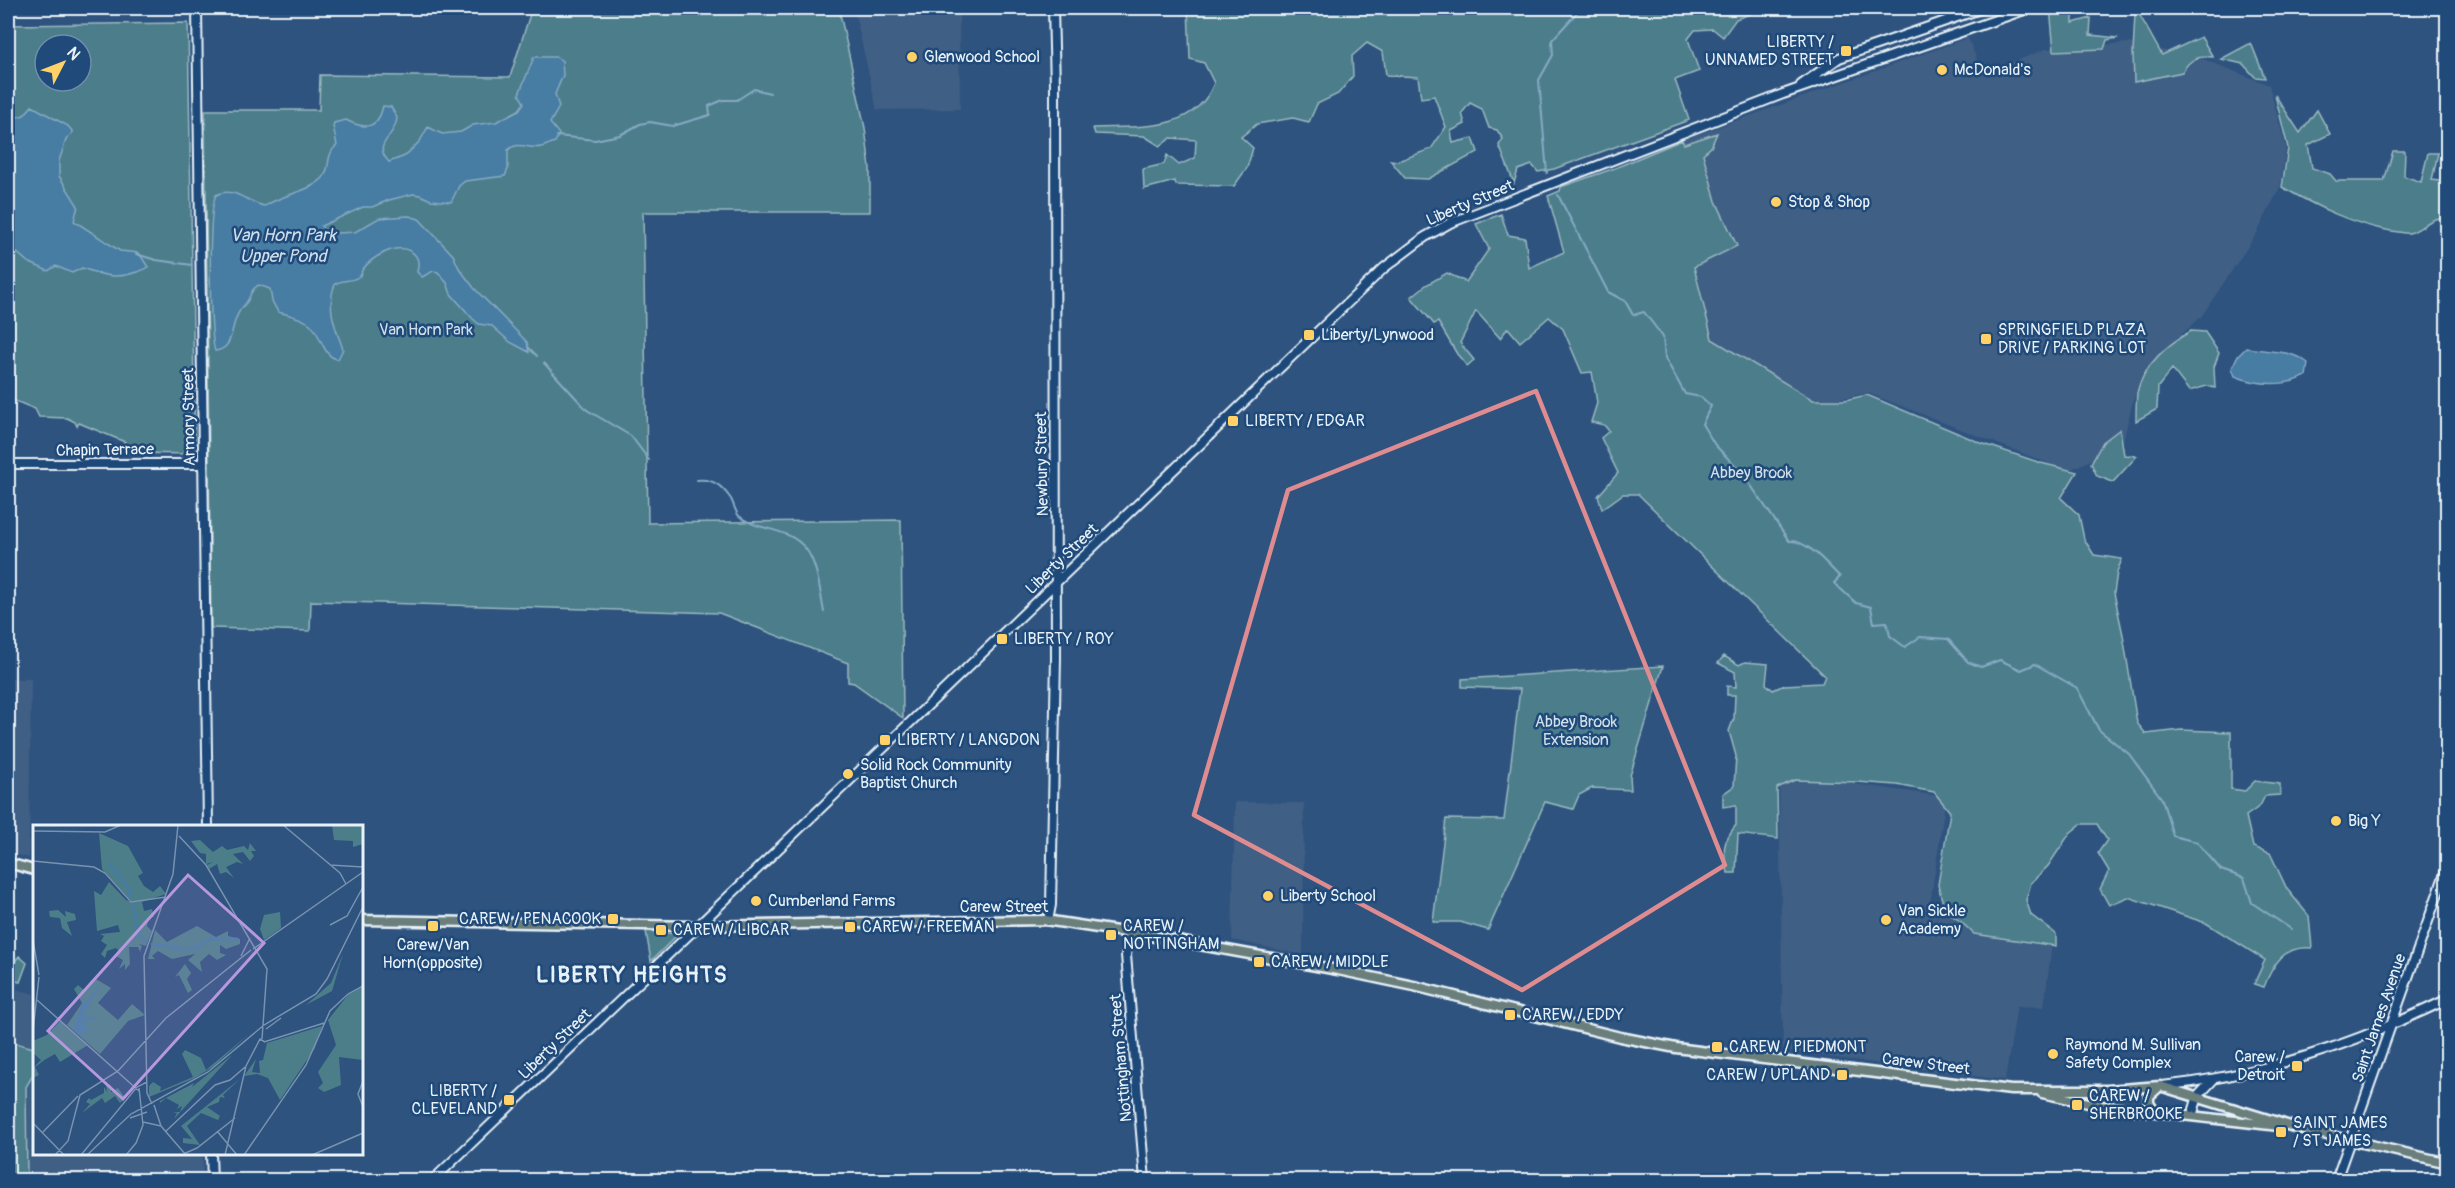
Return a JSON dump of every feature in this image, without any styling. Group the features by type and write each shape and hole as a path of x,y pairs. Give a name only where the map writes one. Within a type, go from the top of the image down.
{"main road":[{"name":"Armory Street","path":"197,8 208,825"},
{"name":"Newbury Street","path":"1048,921 1052,896 1056,584 1053,8"},
{"name":"Liberty Street","path":"1796,89 1839,58 1983,8"},
{"name":"Liberty Street","path":"433,1180 1380,273 1425,237 1450,223 1796,89 2030,8"},
{"name":"Chapin Terrace","path":"8,464 203,464"},
{"path":"8,863 33,870"},
{"name":"Saint James Avenue","path":"2336,1180 2448,865"},
{"name":"Carew Street","path":"363,920 699,926 1048,921 1414,986 1676,1048 2011,1090 2108,1090 2213,1080 2290,1062 2390,1026 2448,999"},
{"name":"Nottingham Street","path":"1131,934 1126,955 1145,1180"},
{"path":"2193,1116 2198,1096 2213,1080"},
{"path":"2155,1112 2149,1102 2149,1096 2160,1086 2297,1128 2448,1163"},
{"name":"Carew Street","path":"2026,1090 2102,1106 2297,1128"},
{"path":"212,1155 212,1180"}],"highlighted area":[{"path":"1536,391 1725,865 1522,990 1194,815 1288,490"}],"shaded area":[{"name":"Glenwood School","path":"959,8 960,109 877,110 854,9"},
{"path":"1968,38 1983,74 2046,49 2129,43 2203,59 2269,85 2286,148 2280,187 2257,233 2201,317 2152,361 2133,401 2122,445 2068,471 1868,393 1817,403 1712,339 1694,266 1737,245 1682,140"},
{"path":"8,679 31,679 29,858 8,853"},
{"name":"Van Sickle Academy","path":"1779,773 1946,797 1929,911 2054,929 2044,1007 2017,1006 2005,1080 1783,1051"},
{"name":"Liberty School","path":"1235,802 1304,803 1303,955 1232,940"},
{"path":"8,955 24,960 16,989 33,994 33,1155 203,1155 203,1180 8,1180"}],"green space":[{"name":"Van Horn Park","path":"532,8 839,9 865,128 870,168 870,212 643,212 648,523 901,520 903,718 854,683 848,682 848,663 719,613 311,601 310,631 211,628 205,110 319,110 320,75 510,77"},
{"path":"1188,8 1758,8 1755,12 1736,19 1723,37 1713,29 1695,30 1688,39 1699,71 1675,80 1689,120 1554,169 1538,172 1532,165 1518,170 1514,183 1499,145 1503,139 1497,130 1489,128 1482,109 1470,103 1462,113 1465,124 1451,131 1453,143 1473,138 1478,152 1428,179 1405,178 1390,160 1398,161 1431,149 1446,127 1434,96 1421,98 1418,77 1386,75 1383,52 1367,43 1352,56 1353,76 1338,94 1317,104 1309,122 1293,118 1257,124 1241,137 1253,148 1247,168 1234,186 1176,185 1175,181 1144,189 1143,169 1164,164 1167,155 1179,165 1195,158 1196,140 1171,138 1160,146 1144,136 1095,134 1093,128 1163,124 1193,111 1205,99 1214,83 1204,63 1190,59"},
{"path":"2050,8 2073,8 2073,23 2091,18 2090,35 2118,38 2107,40 2104,49 2054,51"},
{"path":"2138,12 2162,55 2201,37 2213,57 2195,59 2182,72 2134,82 2135,14"},
{"path":"188,23 194,454 128,453 125,442 79,423 77,426 75,422 67,418 39,417 35,409 8,398 8,25"},
{"path":"2251,43 2265,78 2255,77 2243,64 2221,59"},
{"path":"2275,95 2300,133 2317,110 2330,134 2308,145 2312,168 2330,174 2336,181 2384,181 2393,151 2405,151 2404,176 2421,182 2428,153 2438,153 2432,180 2447,182 2447,220 2442,218 2432,220 2409,233 2391,231 2335,214 2282,187 2288,148"},
{"path":"1717,133 1711,147 1703,154 1716,201 1737,246 1694,267 1712,339 1813,400 1845,400 1867,395 1981,443 2077,472 2061,498 2079,515 2084,539 2094,555 2122,559 2117,572 2114,593 2137,723 2146,734 2181,730 2231,732 2231,789 2245,791 2255,781 2280,784 2280,795 2265,796 2260,806 2246,816 2253,847 2270,853 2287,889 2309,916 2312,948 2302,948 2287,953 2271,971 2264,987 2254,984 2265,960 2206,923 2128,897 2109,905 2100,889 2109,871 2098,853 2107,840 2097,824 2081,824 2070,833 2048,866 2031,883 2026,900 2031,915 2056,934 2056,946 1974,934 1945,911 1938,885 1950,812 1934,792 1897,785 1795,780 1777,788 1778,839 1738,834 1736,873 1728,873 1724,848 1736,825 1736,805 1723,807 1723,794 1734,786 1736,756 1729,731 1734,718 1735,695 1727,695 1727,686 1736,687 1735,672 1718,663 1724,656 1739,665 1745,662 1768,664 1766,684 1773,690 1784,685 1822,683 1825,676 1638,494 1623,494 1602,509 1598,496 1618,473 1601,438 1609,431 1604,425 1591,422 1597,403 1592,372 1582,373 1563,329 1549,317 1520,342 1508,328 1500,338 1476,311 1460,343 1474,360 1467,366 1438,322 1434,324 1411,297 1447,273 1466,282 1489,249 1476,224 1501,214 1508,235 1525,238 1529,268 1564,252 1548,196 1560,191 1561,187 1615,168 1682,140 1684,144"},
{"path":"2191,331 2205,332 2219,353 2214,367 2215,388 2207,386 2189,391 2172,369 2158,387 2157,409 2136,421 2137,393 2145,373 2165,349"},
{"path":"2120,429 2124,455 2137,456 2113,482 2097,476 2091,463 2103,442"},
{"name":"Abbey Brook Extension","path":"1663,666 1630,776 1631,790 1592,788 1579,795 1573,809 1545,802 1488,930 1460,922 1433,922 1446,819 1504,820 1520,689 1462,687 1462,679"},
{"path":"646,931 678,934 651,961"},
{"path":"19,956 27,963 20,982 8,979 8,961 12,965"},
{"path":"8,1041 33,1048 33,1075 26,1087 27,1180 8,1180"}],"water":[{"name":"Van Horn Park Upper Pond","path":"534,57 556,57 562,61 563,75 555,94 559,107 550,123 559,134 555,142 537,148 520,145 512,147 508,150 508,169 505,176 465,181 459,186 451,202 431,200 413,194 372,207 363,207 321,226 326,231 355,232 379,218 409,216 419,219 453,255 459,268 474,288 527,342 529,352 510,342 492,326 479,324 451,294 447,283 438,272 433,271 422,277 417,272 417,257 404,249 385,252 372,260 355,279 335,284 331,308 343,349 338,359 333,358 325,350 310,324 278,312 272,301 270,289 259,285 253,289 236,317 226,346 215,351 210,272 213,205 216,195 229,192 265,206 316,184 325,175 333,149 337,145 334,123 346,120 359,125 370,125 378,119 383,106 391,107 397,118 382,150 389,162 405,156 420,141 428,127 442,134 461,132 473,125 496,122 519,110 524,103 519,94"},
{"path":"32,106 68,126 73,132 66,140 59,161 59,176 78,206 74,221 120,251 139,253 148,267 120,276 99,274 82,268 72,273 56,266 48,271 28,262 8,245 8,120 24,115"},
{"path":"2246,348 2299,357 2308,363 2306,376 2298,380 2271,384 2235,376 2232,368 2237,357"}],"waterway":[{"name":"Abbey Brook","path":"1547,173 1539,80 1553,55 1552,40 1581,8"},
{"path":"557,136 595,140 620,135 640,124 650,122 673,126 710,115 709,106 723,100 737,100 754,89 770,93"},
{"name":"Abbey Brook","path":"1558,195 1608,292 1625,301 1633,315 1644,312 1663,337 1665,358 1685,394 1701,397 1711,406 1702,424 1715,445 1743,474 1789,541 1803,544 1817,554 1840,577 1834,583 1856,603 1871,607 1874,623 1887,622 1890,636 1905,647 1920,637 1948,639 1968,662 1981,667 2000,660 2021,670 2035,664 2077,688 2099,730 2129,754 2162,799 2173,836 2197,842 2221,870 2244,878 2252,903 2291,929"},
{"path":"136,254 156,260 192,265"},
{"path":"528,347 537,356"},
{"path":"544,363 587,410 631,436 649,460"},
{"path":"697,480 708,480 721,487 731,499 739,516 755,525 791,536 806,549 816,571 824,612"}],"place":[{"name":"LIBERTY / UNNAMED STREET","path":"1846,51"},
{"name":"Glenwood School","path":"912,57"},
{"name":"McDonald's","path":"1942,70"},
{"name":"Stop & Shop","path":"1776,202"},
{"name":"Liberty/Lynwood","path":"1309,335"},
{"name":"SPRINGFIELD PLAZA DRIVE / PARKING LOT","path":"1986,339"},
{"name":"LIBERTY / EDGAR","path":"1233,421"},
{"name":"LIBERTY / ROY","path":"1002,639"},
{"name":"LIBERTY / LANGDON","path":"885,740"},
{"name":"Solid Rock Community Baptist Church","path":"848,774"},
{"name":"Big Y","path":"2336,821"},
{"name":"Liberty School","path":"1268,896"},
{"name":"Cumberland Farms","path":"756,901"},
{"name":"CAREW / PENACOOK","path":"613,919"},
{"name":"Van Sickle Academy","path":"1886,920"},
{"name":"Carew/Van Horn(opposite)","path":"433,926"},
{"name":"CAREW / FREEMAN","path":"850,927"},
{"name":"CAREW / LIBCAR","path":"661,930"},
{"name":"CAREW / NOTTINGHAM","path":"1111,935"},
{"name":"CAREW / MIDDLE","path":"1259,962"},
{"name":"CAREW / EDDY","path":"1510,1015"},
{"name":"CAREW / PIEDMONT","path":"1717,1047"},
{"name":"Raymond M. Sullivan Safety Complex","path":"2053,1054"},
{"name":"Carew / Detroit","path":"2297,1066"},
{"name":"CAREW / UPLAND","path":"1842,1075"},
{"name":"LIBERTY / CLEVELAND","path":"509,1100"},
{"name":"CAREW / SHERBROOKE","path":"2077,1105"},
{"name":"SAINT JAMES / ST JAMES","path":"2281,1132"}],"district":[{"name":"LIBERTY HEIGHTS","path":"632,975"}]}
